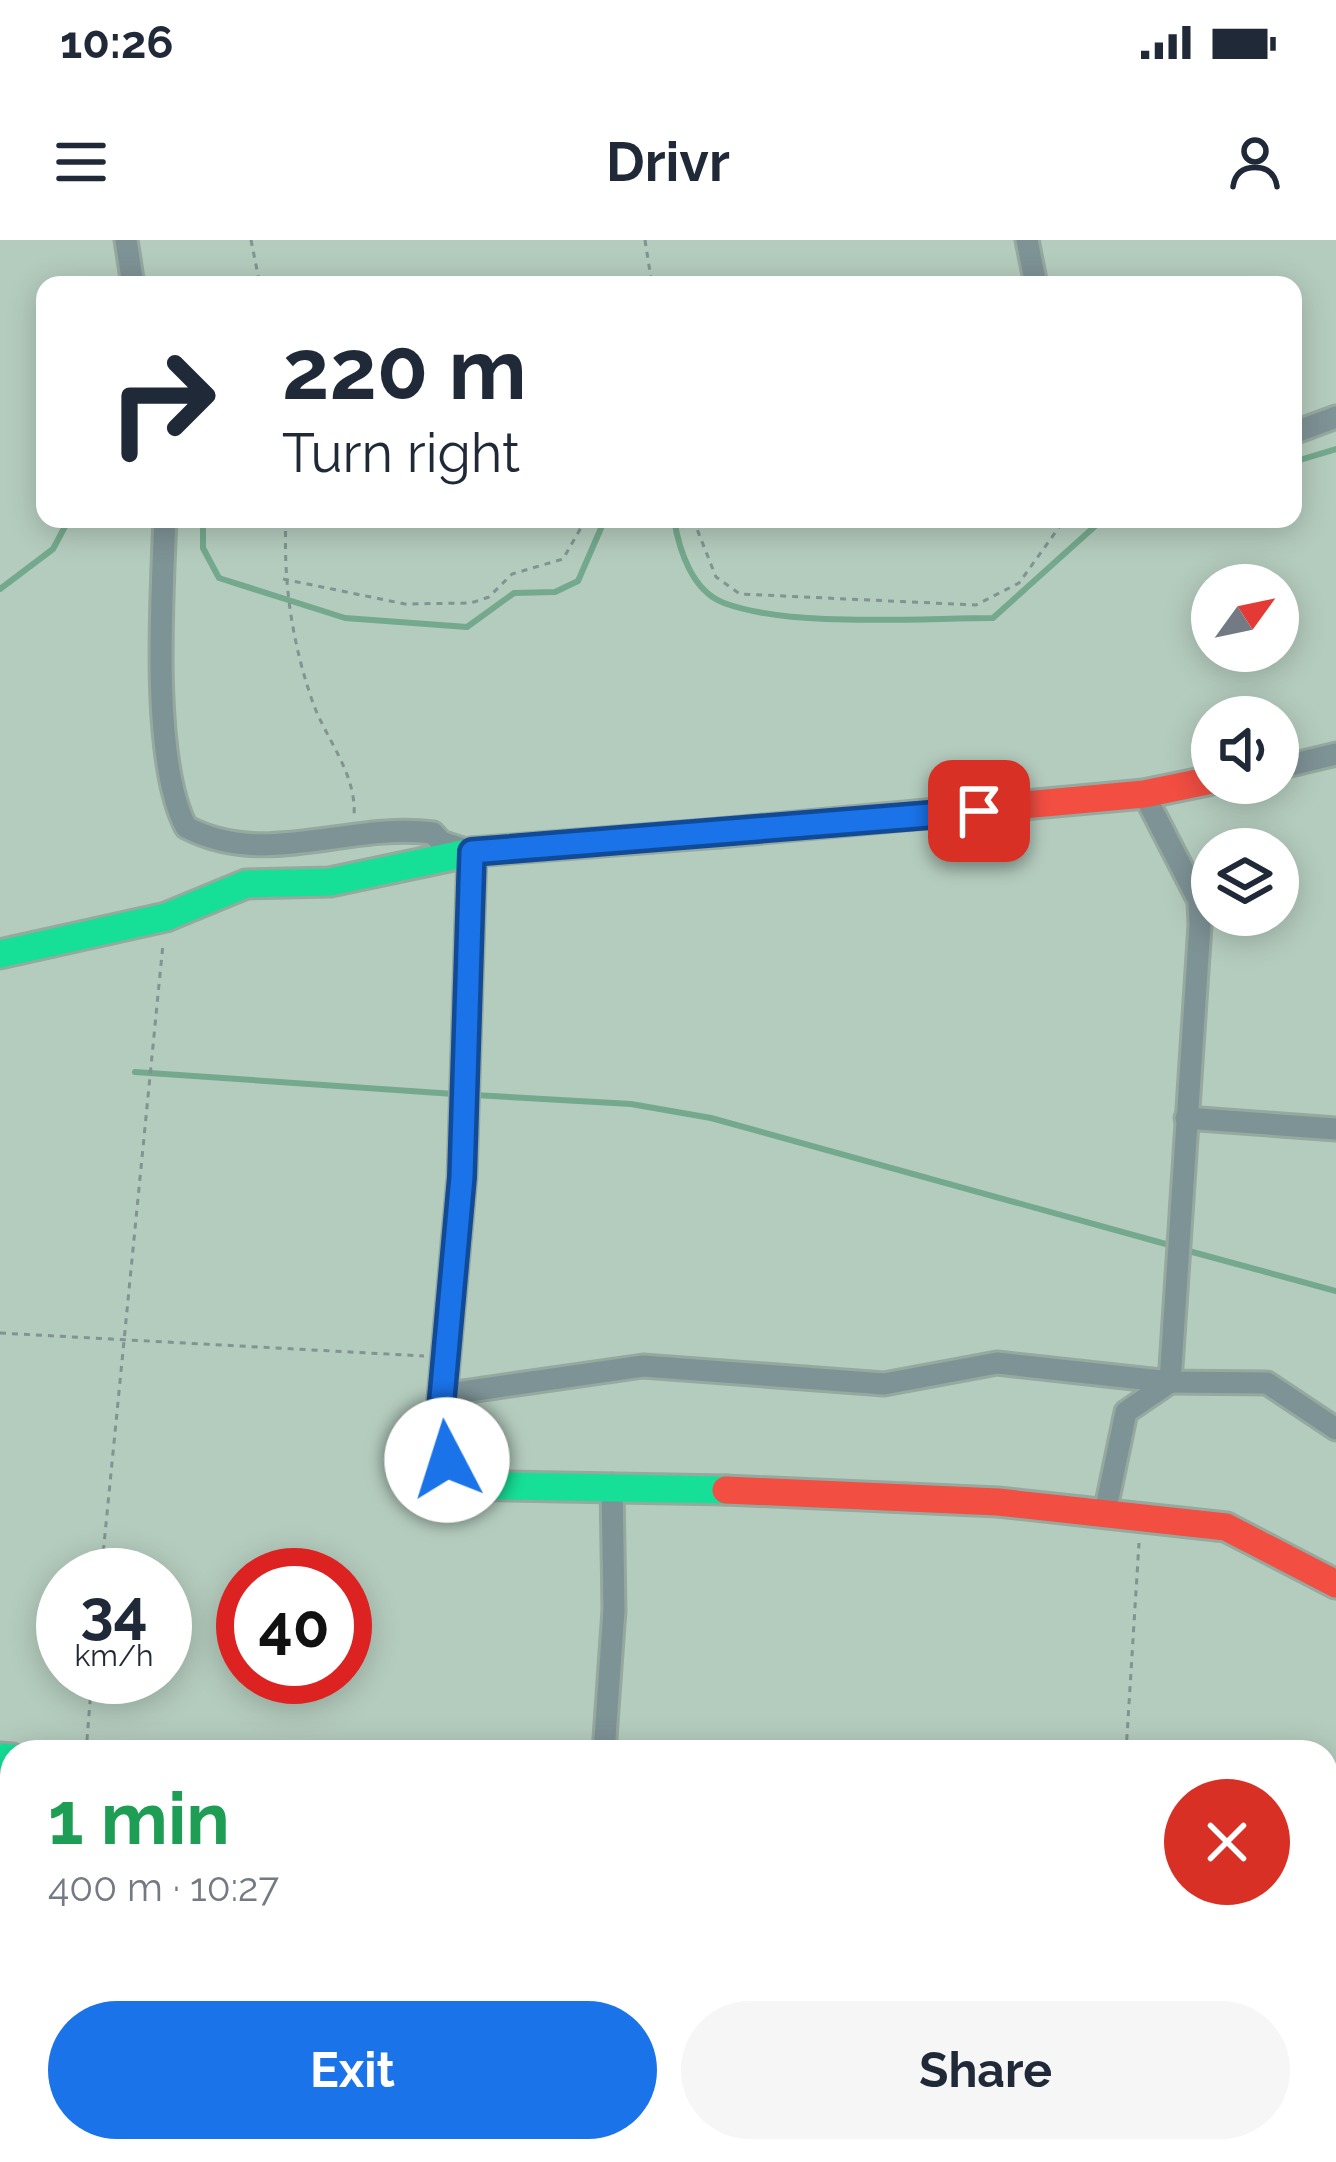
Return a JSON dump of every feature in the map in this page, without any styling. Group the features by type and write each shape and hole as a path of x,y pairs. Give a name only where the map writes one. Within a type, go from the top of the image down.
{"street":[{"path":"127,240 133,276"},
{"path":"1027,240 1034,276"},
{"path":"1302,430 1336,417"},
{"path":"165,528 163,665 169,747 186,827 217,843 251,848 419,831 472,852"},
{"path":"1299,763 1336,754"},
{"path":"0,954 166,917 246,884 330,882 472,852 896,820 1144,794 1191,784"},
{"path":"1144,794 1199,901 1170,1382"},
{"path":"472,852 462,1177 440,1420 453,1485 612,1485 998,1502 1226,1526 1336,1584"},
{"path":"1186,1118 1336,1129"},
{"path":"442,1395 643,1366 884,1384 997,1363 1170,1382 1267,1382 1336,1429"},
{"path":"1105,1513 1126,1412 1170,1382"},
{"path":"605,1740 614,1610 612,1485"}],"path":[{"path":"251,240 258,276"},
{"path":"644,240 650,276"},
{"path":"286,528 284,579 315,708 341,758 355,805 353,836"},
{"path":"284,579 405,604 470,603 489,597 512,574 563,559 581,528"},
{"path":"697,528 716,577 740,594 976,605 1019,584 1058,528"},
{"path":"103,1548 166,917"},
{"path":"0,1333 446,1357"},
{"path":"1127,1740 1140,1517"},
{"path":"87,1740 90,1704"}],"waterway":[{"path":"1302,459 1336,449"},
{"path":"0,589 53,549 64,528"},
{"path":"203,528 203,548 219,578 345,618 467,627 514,593 555,592 578,581 601,528"},
{"path":"676,528 695,579 724,603 784,616 856,620 993,618 1093,528"},
{"path":"135,1072 454,1094"},
{"path":"474,1095 631,1104 711,1118 1173,1246"},
{"path":"1185,1250 1336,1291"}],"traffic: fast":[{"path":"0,954 166,917 246,884 330,882 472,852 719,833"},
{"path":"472,852 462,1177 440,1420 453,1485 726,1490"}],"traffic: jam":[{"path":"719,833 1144,794 1191,784"},
{"path":"726,1490 998,1502 1226,1527 1336,1584"}],"route":[{"path":"447,1460 440,1420 462,1177 472,852 979,811"}]}
